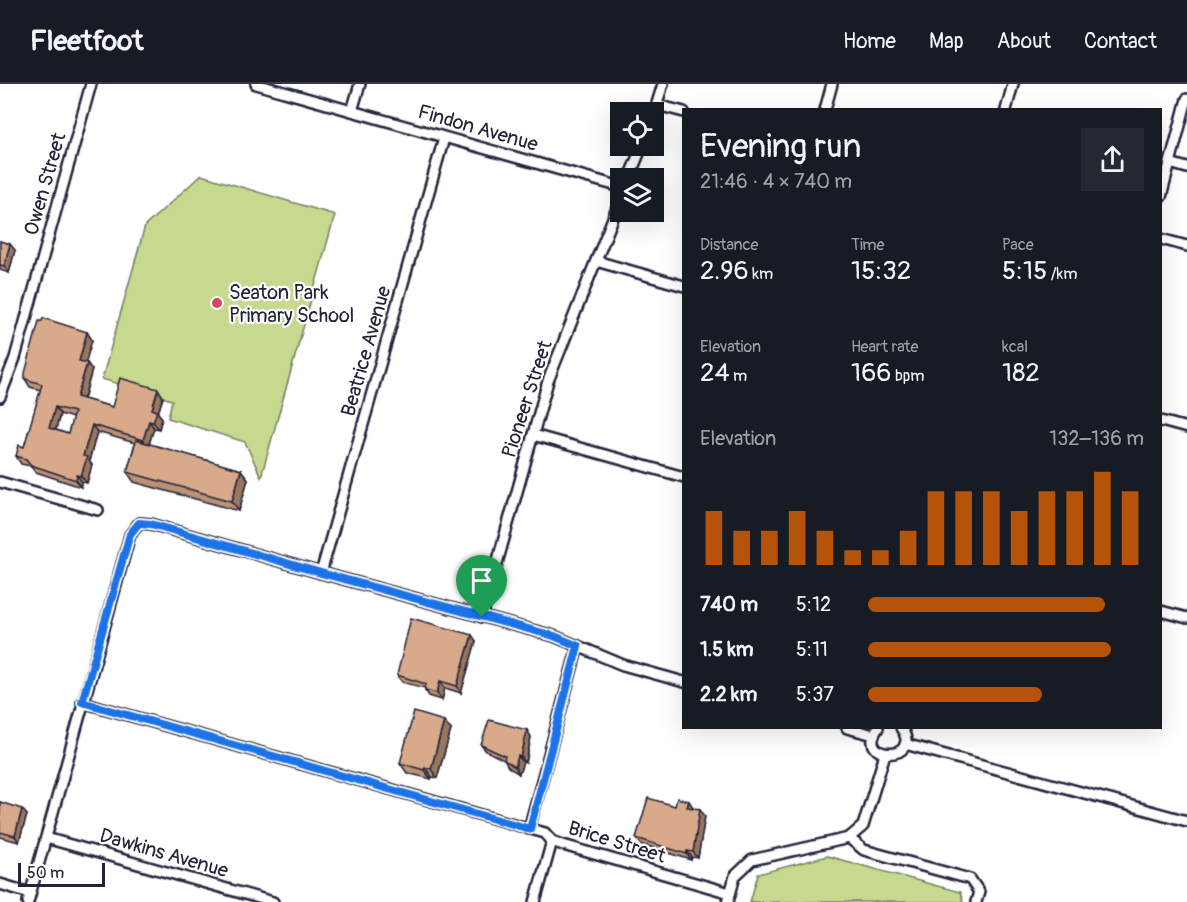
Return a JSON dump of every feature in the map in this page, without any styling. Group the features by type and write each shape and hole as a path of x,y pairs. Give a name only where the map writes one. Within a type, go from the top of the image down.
{"street":[{"name":"Owen Street","path":"0,397 15,358 91,84"},
{"name":"Findon Avenue","path":"256,84 610,184"},
{"path":"352,111 360,84"},
{"path":"658,102 663,84"},
{"path":"826,108 832,84"},
{"path":"1007,108 1013,84"},
{"path":"1162,193 1187,99"},
{"path":"664,110 682,112"},
{"name":"Beatrice Avenue","path":"321,573 444,138"},
{"path":"1170,163 1187,168"},
{"name":"Pioneer Street","path":"482,617 548,381 611,222"},
{"path":"1162,239 1187,246"},
{"path":"596,261 682,285"},
{"path":"1162,421 1187,428"},
{"path":"533,435 682,476"},
{"path":"0,482 98,510"},
{"path":"0,884 29,897 130,534 139,523 151,524 554,636 623,665 682,681"},
{"path":"1162,610 1187,618"},
{"path":"530,829 578,646"},
{"name":"Brice Street","path":"82,702 545,833 552,841 729,897"},
{"path":"857,729 876,731 875,745 885,754 895,754 905,744"},
{"path":"902,729 905,744"},
{"path":"905,744 1187,821"},
{"path":"729,897 735,876 752,860 849,838 863,826 885,754"},
{"name":"Dawkins Avenue","path":"45,838 273,902"},
{"path":"849,838 864,850 970,879 979,892 976,902"},
{"path":"535,902 552,841"}],"green space":[{"name":"Seaton Park Primary School","path":"201,175 335,215 261,477 245,442 168,418 172,400 102,379 145,226"},
{"path":"827,856 960,892 963,902 750,902 758,874"}],"building":[{"path":"0,241 10,244 4,266 0,265"},
{"path":"43,318 87,332 79,361 87,363 77,397 112,407 120,378 158,389 152,409 157,411 153,422 149,421 143,440 92,425 83,456 87,457 81,476 77,475 76,480 31,465 26,459 16,456 19,445 24,447 42,384 25,379 25,373 39,321","holes":["55,407 74,412 68,434 49,428"]},
{"path":"136,440 241,470 232,501 127,472"},
{"path":"411,618 472,635 457,686 440,681 437,693 425,690 426,684 397,675"},
{"path":"414,712 444,721 431,769 425,767 424,770 400,763"},
{"path":"489,720 527,730 521,757 518,756 515,767 504,760 505,756 481,745"},
{"path":"648,798 675,806 677,798 689,801 687,807 700,809 693,852 687,851 687,854 636,838"},
{"path":"0,802 22,809 15,836 0,832"}],"place":[{"name":"Seaton Park Primary School","path":"217,303"}],"route":[{"path":"139,523 151,524 482,617 554,636 578,646 530,829 82,702 130,534 139,523"}]}
